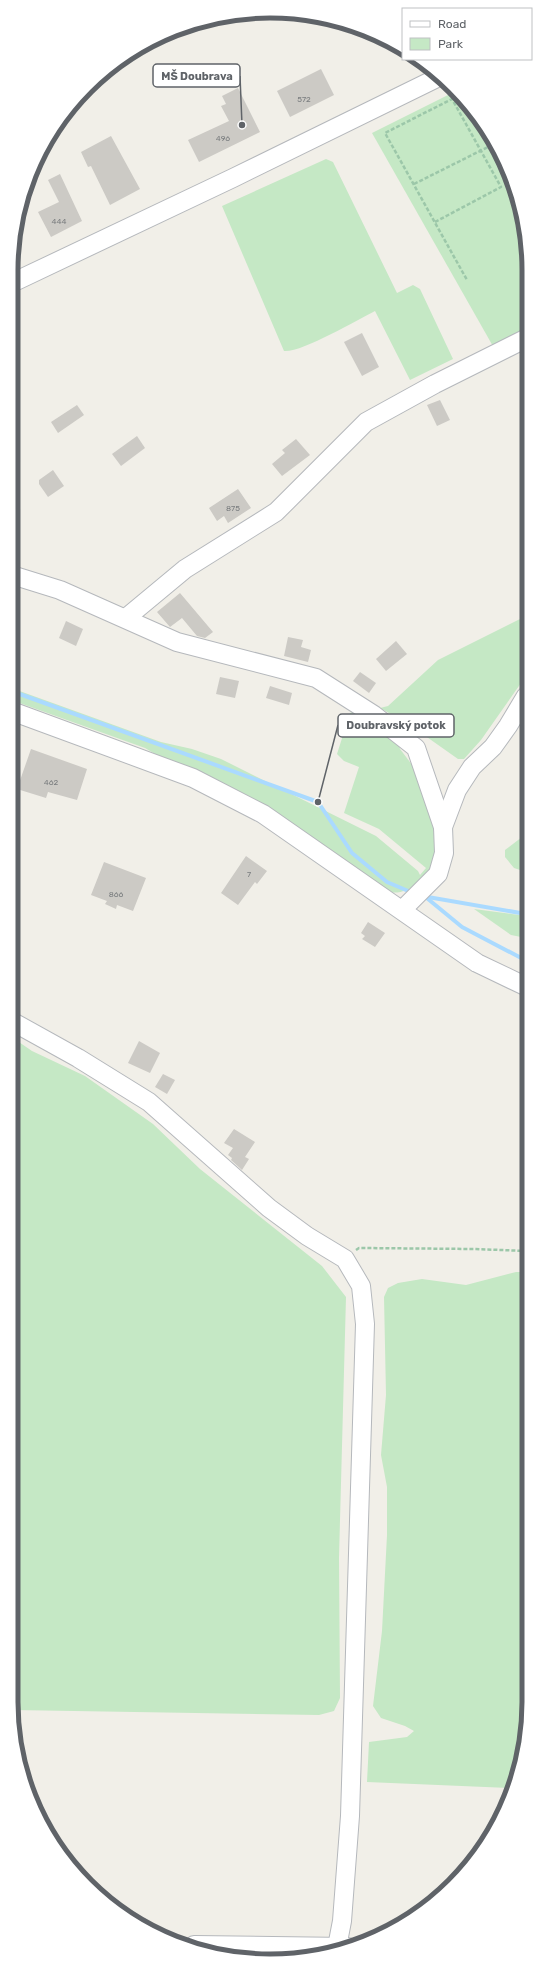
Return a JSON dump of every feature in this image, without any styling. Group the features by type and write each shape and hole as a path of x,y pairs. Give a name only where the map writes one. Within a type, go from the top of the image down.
{"street":[{"path":"18,280 233,178 434,79"},
{"path":"126,618 184,569 276,512 366,422 435,384 522,340"},
{"path":"18,577 60,590 126,618 177,642 316,678 374,715 416,748 444,827"},
{"path":"402,910 438,874 444,853 444,827 457,790 472,767 493,747 522,703"},
{"path":"18,713 193,778 263,814 477,963 522,984"},
{"path":"18,1025 78,1058 149,1102 269,1208 307,1236 345,1259 361,1286 365,1324 350,1816 342,1921 342,1943"},
{"path":"206,1945 328,1947"}],"path":[{"path":"435,222 502,187 452,99 385,133 435,222 468,280"},
{"path":"414,184 489,146"},
{"path":"345,1259 359,1248 522,1251"}],"green space":[{"path":"450,94 480,130 503,174 509,189 517,221 520,237 522,270 522,334 494,348 372,133"},
{"path":"326,159 333,162 397,293 413,285 420,289 453,359 410,380 375,311 316,342 303,347 284,351 222,206"},
{"path":"522,618 522,682 481,740 464,759 458,759 407,723 380,708 388,706 438,660"},
{"path":"18,690 161,742 192,749 221,759 376,836 418,871 420,875 426,868 379,829 344,813 359,767 344,761 337,754 350,713 353,712 369,719 398,742 400,749 416,770 437,812 436,865 421,881 409,889 396,893 388,892 145,748 18,702"},
{"path":"522,837 522,871 514,868 505,857 505,850"},
{"path":"474,909 522,915 522,937 511,935"},
{"path":"18,1041 32,1051 85,1076 153,1124 200,1169 322,1266 346,1297 339,1558 340,1698 334,1711 319,1715 19,1710"},
{"path":"516,1272 522,1272 522,1702 520,1735 517,1751 507,1788 367,1782 369,1742 407,1737 414,1731 405,1726 381,1718 373,1706 382,1631 387,1535 387,1487 381,1455 386,1395 384,1297 388,1288 398,1283 422,1279 466,1285"}],"building":[{"path":"321,69 334,95 290,117 277,91"},
{"path":"238,88 260,132 199,162 188,140 229,121 221,106 226,104 222,96"},
{"path":"111,136 140,189 110,205 91,166 88,167 81,152"},
{"path":"60,174 82,221 51,237 38,212 59,202 48,180"},
{"path":"362,333 379,367 362,376 344,342"},
{"path":"440,400 450,420 437,426 427,405"},
{"path":"77,405 84,415 58,433 51,422"},
{"path":"137,436 145,448 121,466 112,454"},
{"path":"296,439 310,455 282,476 272,464 285,453 282,450"},
{"path":"53,470 64,486 48,497 39,484 39,480"},
{"path":"238,489 251,508 228,523 224,516 217,521 209,508"},
{"path":"180,593 213,632 205,638 197,636 182,618 170,627 157,612"},
{"path":"66,621 83,629 76,646 59,638"},
{"path":"288,637 303,640 301,647 311,650 308,662 284,656"},
{"path":"396,641 407,654 386,671 376,659"},
{"path":"360,672 376,683 369,693 353,681"},
{"path":"220,677 239,681 235,698 216,694"},
{"path":"270,686 292,693 289,705 266,698"},
{"path":"31,749 87,769 77,800 48,792 46,798 18,789"},
{"path":"246,856 267,871 257,884 255,882 238,905 221,893"},
{"path":"104,862 146,878 133,911 117,905 116,909 105,904 107,901 91,895"},
{"path":"368,922 385,933 375,947 362,939 365,936 361,933"},
{"path":"139,1041 160,1053 150,1073 128,1063"},
{"path":"163,1074 175,1080 167,1094 155,1087"},
{"path":"234,1129 255,1142 245,1157 249,1159 242,1170 231,1160 232,1158 228,1155 233,1148 224,1143"}],"waterway":[{"path":"18,693 318,802 352,853 387,882 413,893"},
{"path":"422,896 522,913"},
{"path":"428,899 462,927 522,958"}],"place":[{"name":"MŠ Doubrava","path":"242,125"},
{"name":"Doubravský potok","path":"318,802"}]}
